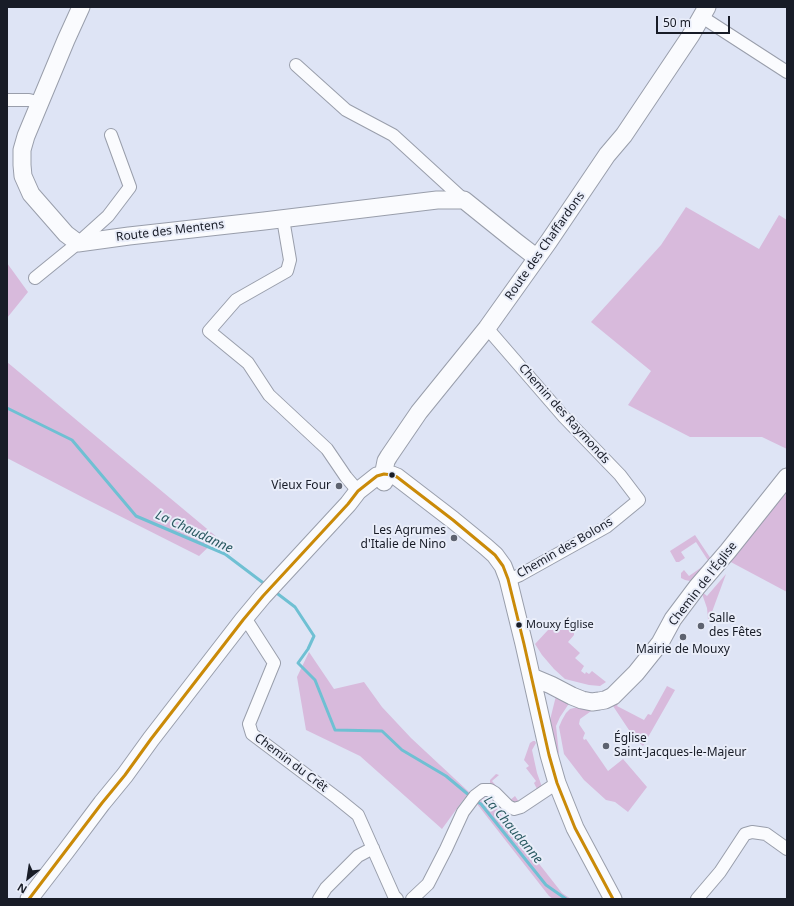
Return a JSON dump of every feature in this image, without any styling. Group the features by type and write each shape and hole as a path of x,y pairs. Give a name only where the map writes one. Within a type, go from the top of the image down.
{"main road":[{"path":"78,243 66,234 31,194 23,176 22,150 26,136 81,7"},
{"name":"Route des Chaffardons","path":"384,478 386,461 419,412 487,328 607,155 624,135 705,12"},
{"name":"Route des Mentens","path":"78,243 436,200 464,200"},
{"path":"464,200 537,258"},
{"path":"29,899 66,851 124,792 141,770 190,689 263,596 353,498 377,476 384,478 392,475 397,477 486,547 495,555 503,566 508,579 557,784 575,828 614,899"},
{"name":"Chemin de l'Église","path":"532,677 582,700 592,702 605,700 612,696 636,673 660,643 673,619 787,477"},
{"path":"591,858 606,899"}],"street":[{"path":"705,12 787,72"},
{"path":"296,65 346,110 393,135 464,200"},
{"path":"7,100 23,100 40,103"},
{"path":"35,278 108,216 130,187 111,136"},
{"path":"283,218 290,260 287,271 236,300 209,331 248,363 269,394 327,449 346,477 353,498"},
{"name":"Chemin des Raymonds","path":"487,328 564,417 620,475 639,500"},
{"name":"Chemin des Bolons","path":"508,579 520,575 606,527 639,500"},
{"name":"Chemin du Crêt","path":"243,620 248,624 274,663 249,724 252,734 358,815 394,896 397,899"},
{"path":"412,899 428,884 463,812 476,796 490,790 508,806 514,808 521,807 557,784"},
{"path":"697,899 720,872 745,834 752,832 766,834 787,849"},
{"path":"319,899 326,888 358,856 373,848"}],"shaded area":[{"path":"686,207 759,249 779,215 787,220 787,449 762,437 690,437 628,405 651,371 591,322 661,245"},
{"path":"7,263 28,292 7,318"},
{"path":"7,362 218,538 199,556 7,458"},
{"path":"787,470 787,592 727,560"},
{"path":"695,535 713,562 694,581 690,581 681,578 681,573 684,570 689,576 709,562 696,542 681,552 685,558 679,562 676,562 670,551"},
{"path":"726,574 709,620 707,608 701,591 707,596"},
{"path":"548,630 574,630 574,635 568,642 580,653 575,658 584,666 581,671 585,674 586,672 589,674 592,671 606,682 600,686 565,679 542,655 535,644"},
{"path":"309,652 334,689 364,682 382,707 411,738 469,792 442,829 360,756 306,730 297,677"},
{"path":"667,686 675,690 643,746 630,734 631,733 613,706 620,700 617,706 644,720 648,714 651,715"},
{"path":"556,696 567,702 568,705 556,726 559,754 556,751 548,728"},
{"path":"578,707 594,709 580,719 579,724 585,733 583,738 584,740 586,739 608,771 623,759 647,787 628,812 615,802 606,800 584,780 564,754 559,727 566,713 570,709"},
{"path":"533,741 536,743 532,750 542,787 520,804 514,805 508,803 492,787 490,780 496,774 499,775 492,781 509,801 515,796 519,802 537,789 534,783 536,781 526,768 529,766 524,760 530,743"},
{"path":"483,798 489,798 500,812 506,828 533,856 562,893 571,899 553,899 549,896 477,804"}],"waterway":[{"name":"La Chaudanne","path":"7,408 72,440 136,516 225,554 266,585"},
{"name":"La Chaudanne","path":"274,591 295,607 314,636 308,649 298,663 315,680 335,730 382,731 402,750 446,776 470,796"},
{"name":"La Chaudanne","path":"476,801 481,804 546,885 566,899"}],"transit line":[{"path":"29,899 151,739 263,596 348,504 358,491 377,476 384,474 397,477 453,520 495,555 503,566 508,579 549,755 557,783 575,828 613,899"}],"place":[{"name":"Vieux Four","path":"339,486"},
{"name":"Les Agrumes d'Italie de Nino","path":"454,538"},
{"name":"Mouxy Église","path":"519,625"},
{"name":"Salle des Fêtes","path":"701,626"},
{"name":"Mairie de Mouxy","path":"683,637"},
{"name":"Église Saint-Jacques-le-Majeur","path":"606,746"}]}
